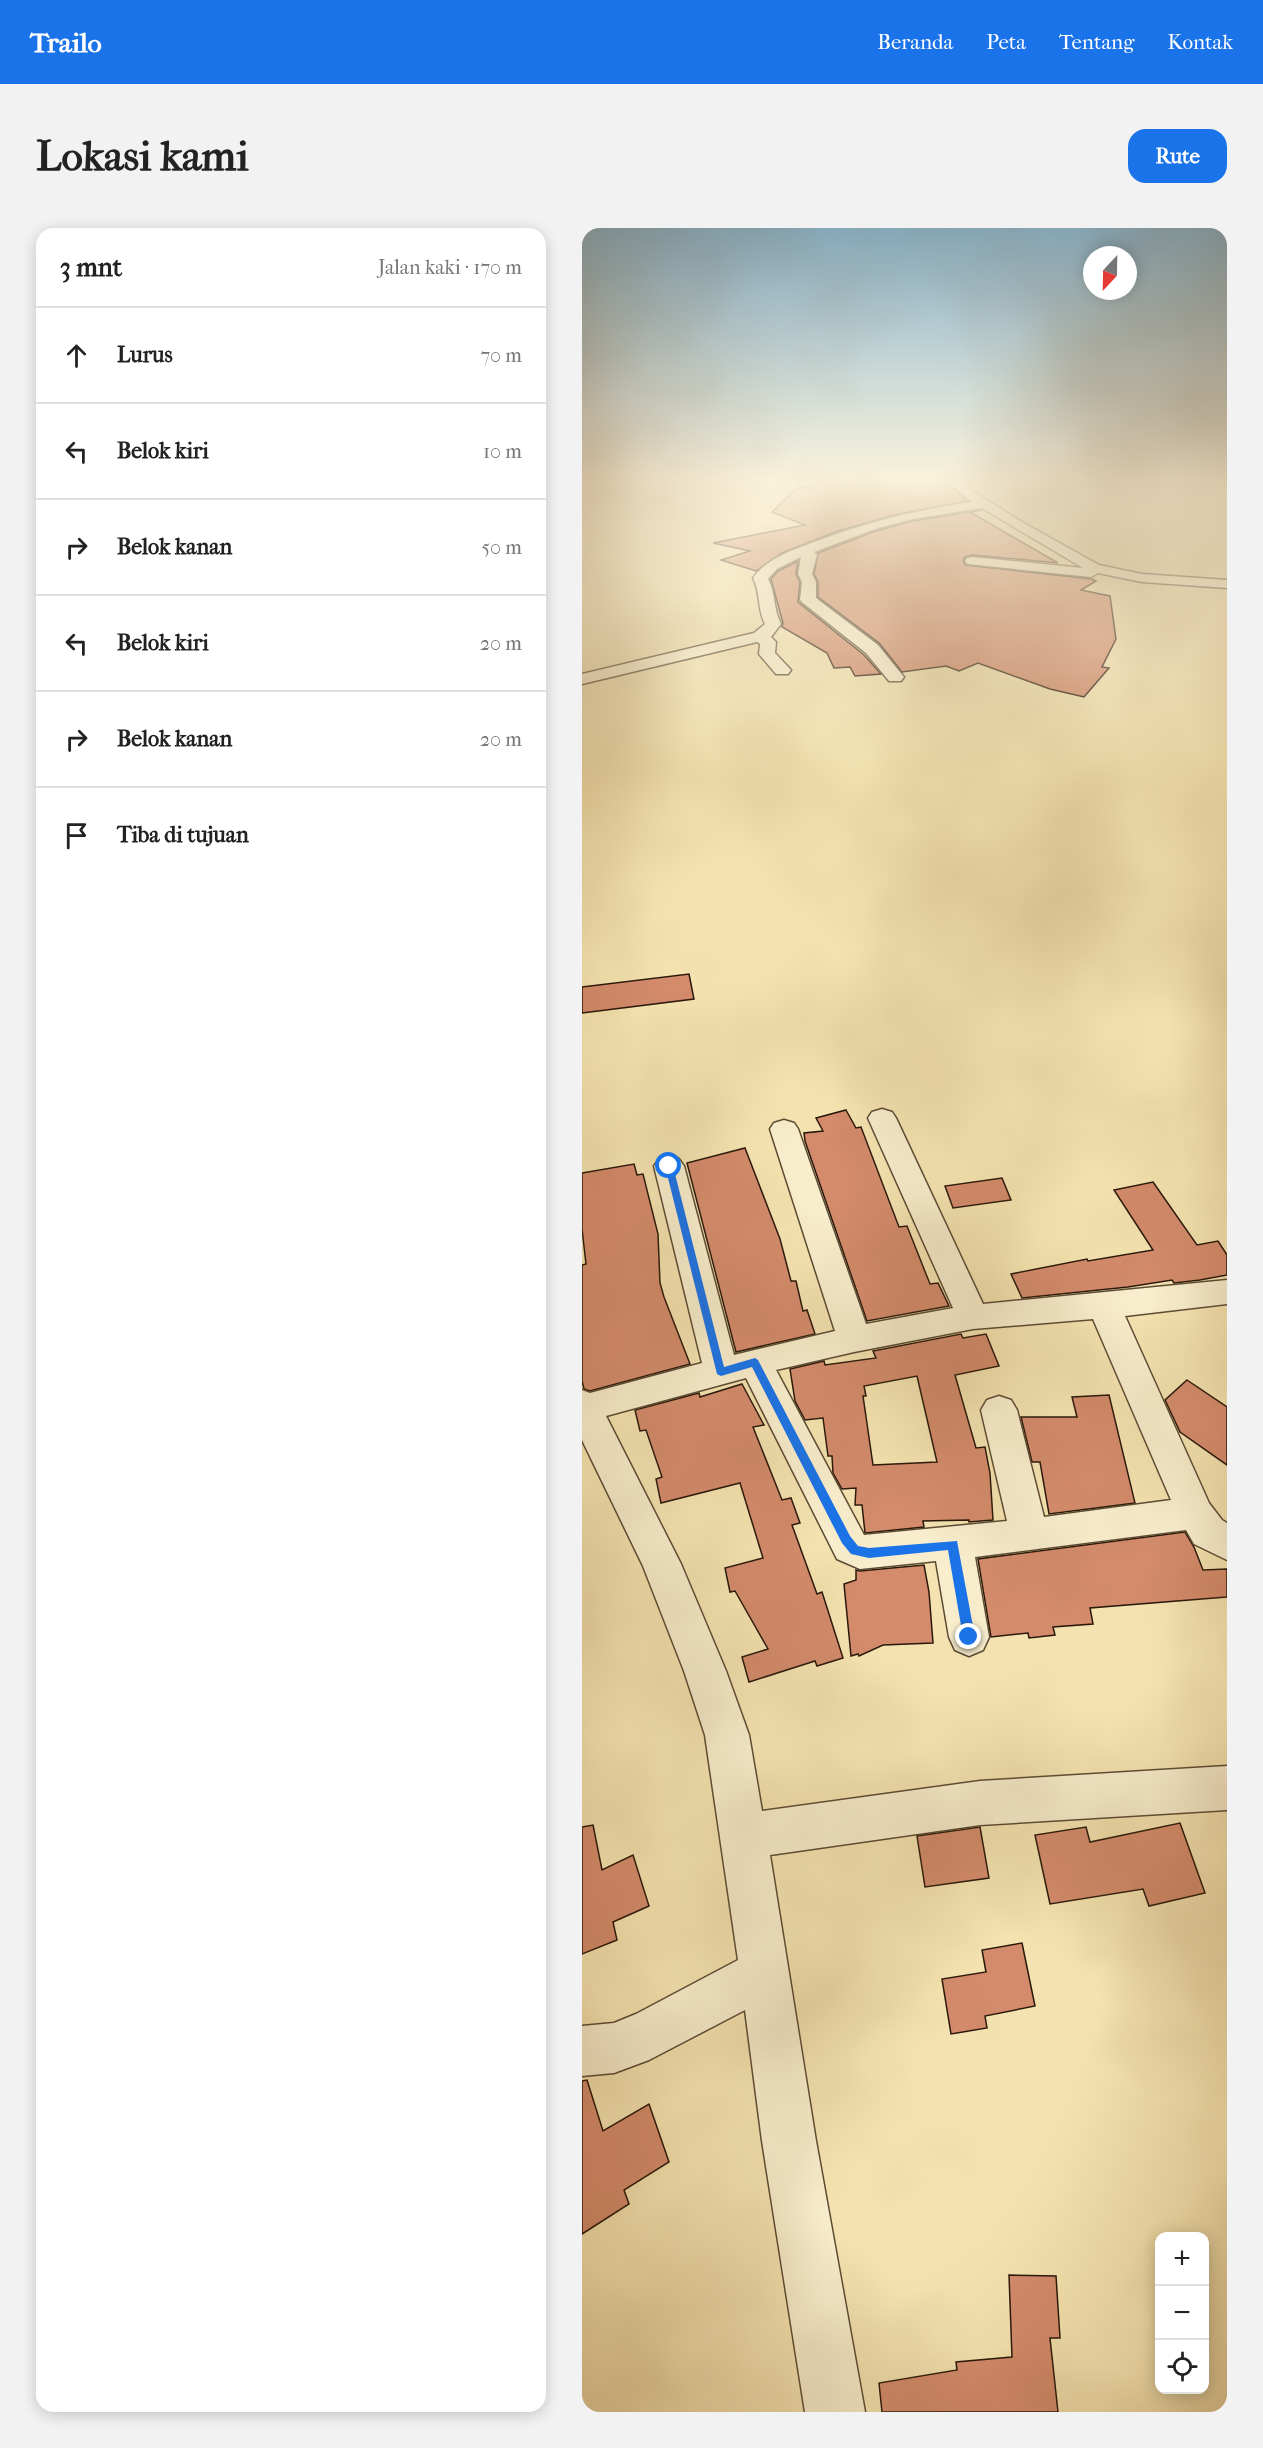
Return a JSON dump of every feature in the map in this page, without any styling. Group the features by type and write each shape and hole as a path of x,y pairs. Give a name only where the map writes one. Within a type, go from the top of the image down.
{"street":[{"path":"582,679 760,637 769,631 773,624 771,616 767,613 765,587 761,581"},
{"path":"809,581 808,600 872,649 895,677"},
{"path":"1183,581 1227,584"},
{"path":"760,637 768,642 767,654 782,670"},
{"path":"882,1118 973,1317"},
{"path":"784,1129 854,1339"},
{"path":"669,1166 721,1372"},
{"path":"835,2412 789,2141 744,1838 726,1736 705,1671 662,1564 583,1406 854,1339 973,1317 1104,1306 1227,1292"},
{"path":"1104,1306 1195,1513 1208,1532 1227,1543"},
{"path":"755,1362 846,1539 855,1550 869,1553 953,1544 1195,1513"},
{"path":"999,1410 1030,1535"},
{"path":"953,1544 969,1637"},
{"path":"744,1838 980,1803 1227,1788"},
{"path":"582,2051 614,2048 649,2035 764,1973"}],"building":[{"path":"772,581 799,581 798,602 864,655 881,674 855,676 850,667 834,668 827,653 782,627 783,623"},
{"path":"1096,581 1081,590 1110,596 1116,639 1102,667 1109,668 1084,697 1050,689 978,663 959,671 946,666 902,672 879,643 818,597 818,582"},
{"path":"689,974 694,999 582,1013 582,987"},
{"path":"846,1110 856,1128 861,1127 899,1227 907,1226 930,1284 938,1283 949,1306 867,1321 804,1133 823,1131 816,1118"},
{"path":"745,1148 780,1239 791,1281 796,1281 803,1311 807,1310 815,1334 736,1352 687,1163"},
{"path":"634,1164 637,1175 643,1174 658,1234 660,1283 690,1364 590,1391 584,1389 582,1381 582,1265 586,1264 582,1229 582,1173"},
{"path":"1002,1178 1011,1200 953,1208 945,1186"},
{"path":"1153,1182 1197,1245 1218,1241 1227,1255 1227,1275 1174,1283 1172,1280 1022,1298 1011,1274 1087,1259 1088,1261 1153,1250 1114,1190"},
{"path":"961,1334 963,1338 986,1334 999,1366 955,1375 976,1448 985,1447 990,1473 993,1520 923,1521 924,1527 865,1533 862,1505 855,1505 856,1488 842,1489 833,1473 832,1456 828,1456 823,1418 805,1420 795,1401 790,1369 824,1361 825,1365 876,1358 873,1351","holes":["917,1376 937,1462 873,1465 863,1396 866,1396 864,1386"]},
{"path":"1187,1380 1227,1407 1227,1465 1180,1432 1165,1400"},
{"path":"742,1384 764,1425 753,1427 782,1500 791,1498 800,1523 792,1525 817,1594 822,1592 843,1658 817,1666 815,1661 749,1682 742,1657 768,1649 735,1591 730,1592 725,1568 763,1558 740,1483 661,1503 656,1479 662,1477 646,1430 640,1431 635,1410 699,1393 700,1397"},
{"path":"1109,1395 1135,1503 1049,1514 1040,1462 1032,1462 1021,1417 1077,1417 1072,1397"},
{"path":"1185,1532 1203,1570 1227,1569 1227,1597 1090,1608 1093,1624 1053,1627 1055,1635 1029,1638 1028,1633 991,1637 978,1559"},
{"path":"924,1565 929,1592 933,1643 883,1645 859,1656 858,1654 851,1656 844,1584 856,1580 856,1570"},
{"path":"1180,1823 1205,1893 1149,1906 1143,1889 1050,1904 1035,1835 1086,1827 1090,1842"},
{"path":"593,1825 602,1870 633,1855 649,1906 613,1922 617,1940 582,1954 582,1827"},
{"path":"980,1827 989,1878 925,1887 917,1836"},
{"path":"1022,1943 1035,2006 985,2016 987,2028 951,2034 942,1979 986,1972 982,1950"},
{"path":"587,2080 603,2131 649,2104 669,2162 624,2190 629,2204 582,2234 582,2081"},
{"path":"1009,2275 1056,2276 1060,2338 1050,2338 1058,2412 882,2412 879,2383 957,2370 956,2362 1012,2357"}],"route":[{"path":"669,1166 721,1372 755,1362 846,1539 855,1550 869,1553 953,1544 969,1637"}]}
